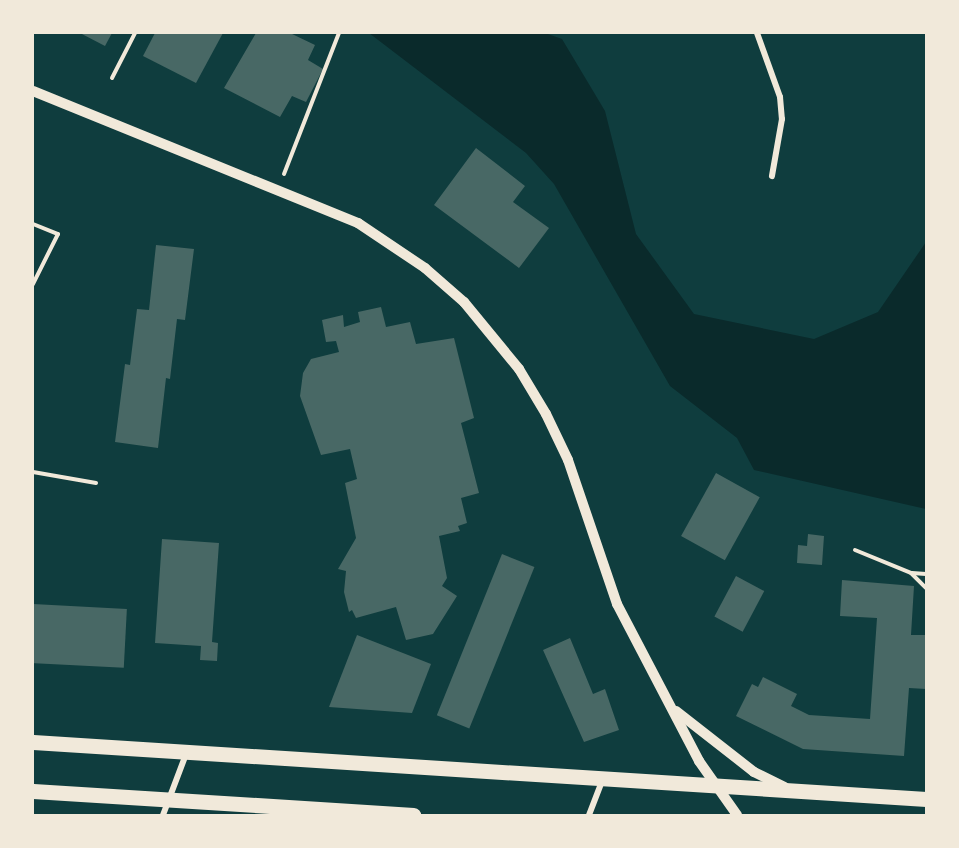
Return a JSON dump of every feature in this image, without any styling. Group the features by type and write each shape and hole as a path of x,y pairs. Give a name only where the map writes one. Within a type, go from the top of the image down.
{"main road":[{"path":"33,742 926,799"},
{"path":"33,791 413,815"}],"street":[{"path":"757,33 780,97 782,119 772,176"},
{"path":"33,91 358,223 424,268 464,302 519,369 546,414 568,460 617,604 714,786 737,815"},
{"path":"670,705 712,743 754,772 794,791"},
{"path":"163,815 187,752"},
{"path":"590,815 603,778"}],"path":[{"path":"112,78 135,33"},
{"path":"284,175 339,33"},
{"path":"33,224 58,234 33,284"},
{"path":"33,472 96,483"},
{"path":"855,550 911,573 926,574"},
{"path":"911,573 926,588"}],"water":[{"path":"369,33 545,33 562,39 605,111 636,234 694,314 814,339 878,312 926,242 926,509 754,470 737,438 670,386 554,184 526,153"}],"building":[{"path":"80,33 112,33 105,46"},
{"path":"155,33 223,33 196,83 143,56"},
{"path":"256,33 290,33 315,45 308,60 323,69 306,102 292,96 280,117 224,88"},
{"path":"476,148 525,186 513,202 549,228 519,268 434,205"},
{"path":"156,245 194,249 185,320 177,319 170,379 166,378 158,448 115,442 125,364 130,365 137,309 149,310"},
{"path":"381,307 386,327 410,322 416,344 454,338 474,418 461,423 479,493 461,498 467,523 458,526 460,531 439,536 447,578 442,586 457,596 433,634 406,640 396,607 356,618 352,610 349,612 344,592 346,571 338,569 356,538 345,483 357,479 350,449 321,455 300,396 303,373 311,359 339,352 336,341 326,342 322,320 343,315 344,327 360,322 358,312"},
{"path":"716,473 760,497 725,560 681,536"},
{"path":"808,534 824,536 822,565 797,563 798,545 807,546"},
{"path":"162,539 219,543 212,642 218,643 217,661 200,660 201,646 155,643"},
{"path":"502,554 534,567 469,728 437,715"},
{"path":"736,576 764,591 743,632 714,617"},
{"path":"842,580 914,586 911,635 926,635 926,689 909,688 904,756 803,749 736,716 752,684 758,687 763,677 797,694 791,706 809,715 870,719 877,618 840,616"},
{"path":"33,604 127,609 124,668 33,663"},
{"path":"357,635 431,664 412,713 329,707"},
{"path":"570,638 593,694 605,689 619,730 584,742 543,650"}]}
